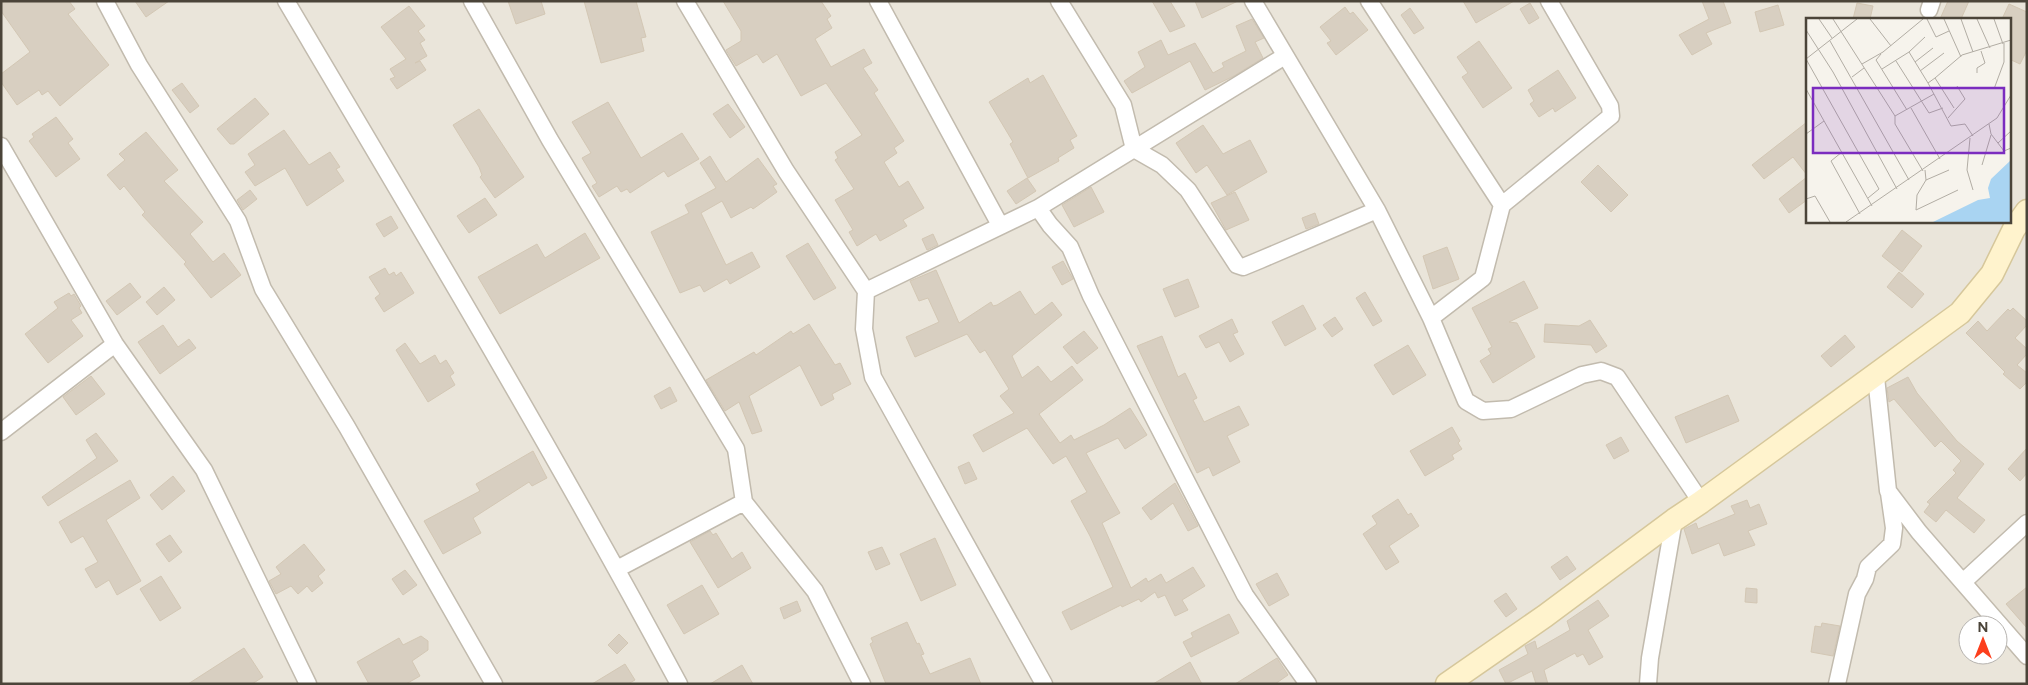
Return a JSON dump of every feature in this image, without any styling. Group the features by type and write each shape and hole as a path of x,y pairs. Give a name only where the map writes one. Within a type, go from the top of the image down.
{"street":[{"path":"105,1 139,65 238,221 263,289 347,427 494,684"},
{"path":"286,1 433,249 617,569 679,684"},
{"path":"472,1 550,140 736,449 744,502 814,592 862,684"},
{"path":"685,1 786,171 866,291 864,329 873,376 1044,684"},
{"path":"878,1 1000,225"},
{"path":"1059,1 1123,104 1134,148 1162,165 1188,190 1237,265 1243,267 1377,210"},
{"path":"1253,1 1377,210 1430,318 1466,401 1483,411 1511,409 1582,375 1601,371 1617,377 1701,502"},
{"path":"1369,1 1502,205"},
{"path":"1430,318 1483,278 1502,205 1611,116 1610,106 1549,1"},
{"path":"866,291 1038,208 1285,56"},
{"path":"1,146 114,344 204,470 302,682"},
{"path":"1038,208 1050,225 1070,247 1091,296 1245,595 1308,684"},
{"path":"1447,684 1545,616 1960,313 1992,274 2014,229 2027,211"},
{"path":"1,432 114,344"},
{"path":"1837,684 1856,594 1865,579 1868,567 1892,544 1894,528 1876,376"},
{"path":"1888,490 1919,532 2027,656"},
{"path":"617,569 744,502"},
{"path":"1648,684 1650,658 1674,520"},
{"path":"1962,582 2027,522"}],"shaded area":[{"path":"1,1 2027,1 2027,684 1,684"}],"building":[{"path":"5,1 69,1 75,9 68,14 109,65 60,106 48,91 42,95 39,90 17,105 1,82 1,74 30,52 1,11 1,4"},
{"path":"135,1 169,1 146,17"},
{"path":"508,1 541,1 545,14 516,24"},
{"path":"584,1 636,1 646,37 641,38 644,51 601,63"},
{"path":"723,1 821,1 831,16 827,19 832,28 815,39 831,67 864,49 872,63 863,68 878,90 874,93 904,141 894,148 897,153 884,162 899,187 908,181 924,208 903,220 907,226 880,241 876,234 857,246 849,232 853,230 835,200 854,189 835,160 838,158 835,152 862,135 826,83 801,96 777,54 763,63 757,54 736,66 726,50 741,41 741,31"},
{"path":"1152,1 1170,1 1185,26 1170,32"},
{"path":"1195,1 1238,1 1202,18"},
{"path":"1463,1 1514,1 1476,23"},
{"path":"1702,1 1723,1 1731,23 1706,33 1712,44 1692,55 1679,35 1709,19"},
{"path":"1948,1 1969,1 1961,18 1940,18"},
{"path":"1530,3 1539,18 1529,24 1520,9"},
{"path":"1857,3 1873,6 1870,18 1853,18"},
{"path":"2009,4 2027,12 2027,50 2020,64 2010,59 2010,18 2002,18"},
{"path":"1778,5 1784,25 1760,32 1755,12"},
{"path":"409,6 425,26 418,31 425,40 420,43 427,56 415,63 420,61 426,70 397,89 390,79 395,77 390,69 406,59 381,27"},
{"path":"1345,7 1350,14 1353,12 1368,30 1336,55 1327,43 1331,41 1320,27"},
{"path":"1410,8 1424,28 1414,34 1401,15"},
{"path":"1252,19 1264,38 1255,42 1263,58 1234,76 1205,90 1190,61 1132,93 1124,81 1145,67 1138,52 1161,40 1168,55 1195,43 1213,73 1224,67 1222,63 1246,51 1236,26"},
{"path":"1479,41 1512,88 1483,108 1462,77 1468,73 1457,57"},
{"path":"1558,70 1576,98 1555,112 1553,108 1539,117 1530,104 1534,101 1528,90"},
{"path":"1043,75 1077,136 1070,140 1074,148 1058,158 1059,161 1028,178 1010,144 1013,142 989,102 1028,78 1030,83"},
{"path":"182,83 199,106 190,113 172,90"},
{"path":"255,98 269,114 234,144 230,144 217,129"},
{"path":"608,102 641,158 682,133 699,159 668,177 664,171 630,193 627,189 621,192 617,186 599,197 592,186 597,183 582,158 591,153 572,122"},
{"path":"728,104 745,127 730,138 713,114"},
{"path":"479,109 524,177 495,198 480,177 482,175 479,167 453,125"},
{"path":"56,117 73,139 68,143 80,159 56,177 29,141 34,137 32,134"},
{"path":"1806,123 1806,174 1793,157 1764,179 1752,165"},
{"path":"1203,125 1223,154 1250,140 1267,172 1227,195 1207,165 1196,173 1176,143"},
{"path":"284,130 309,165 330,152 340,167 336,169 344,181 307,206 285,168 255,186 245,172 255,165 248,154"},
{"path":"146,132 178,170 164,181 203,222 190,234 213,262 224,253 241,275 211,298 184,264 186,262 142,215 145,212 124,186 120,190 107,175 125,160 119,154"},
{"path":"710,156 726,182 758,158 777,184 773,186 777,192 753,209 751,207 731,218 722,201 701,213 726,265 752,252 760,267 730,284 727,279 704,292 700,285 680,293 651,232 689,213 685,205 716,188 700,163"},
{"path":"1598,165 1628,195 1611,212 1581,182"},
{"path":"1027,178 1036,191 1016,204 1007,191"},
{"path":"1806,178 1806,201 1789,213 1779,199"},
{"path":"1091,187 1104,212 1074,227 1062,205"},
{"path":"250,190 257,199 243,210 237,200"},
{"path":"1235,192 1249,220 1226,230 1211,203"},
{"path":"485,198 497,215 469,233 457,216"},
{"path":"1315,213 1319,224 1306,229 1302,218"},
{"path":"391,216 398,228 384,237 376,224"},
{"path":"1902,230 1922,246 1902,272 1882,256"},
{"path":"585,233 600,258 500,314 478,277 537,244 545,258"},
{"path":"933,234 938,245 927,250 922,239"},
{"path":"808,243 836,288 814,300 786,256"},
{"path":"1447,247 1459,279 1433,289 1423,256"},
{"path":"1063,261 1073,279 1062,285 1052,267"},
{"path":"385,268 389,275 394,272 396,276 401,272 414,293 384,312 375,298 380,294 369,277"},
{"path":"936,270 959,323 991,302 993,306 997,305 1020,291 1035,315 1052,302 1062,315 1012,356 1022,378 1038,366 1051,382 1072,366 1083,380 1039,414 1060,443 1071,435 1074,440 1104,425 1130,408 1147,435 1125,449 1118,438 1086,453 1120,513 1102,523 1131,588 1146,578 1148,582 1161,574 1166,583 1193,567 1205,586 1182,600 1188,610 1175,616 1165,595 1158,598 1155,592 1141,602 1139,599 1122,607 1121,605 1071,630 1062,612 1113,587 1090,536 1071,501 1087,492 1066,456 1053,464 1027,428 983,452 973,435 1014,413 1000,396 1009,389 985,350 980,353 967,334 915,357 906,337 939,322 928,298 919,301 910,281"},
{"path":"1899,272 1924,294 1912,308 1887,287"},
{"path":"1188,279 1199,307 1175,317 1163,289"},
{"path":"1524,281 1538,308 1509,322 1517,323 1535,357 1493,383 1480,361 1491,354 1488,349 1492,347 1472,308"},
{"path":"130,283 141,297 117,315 106,301"},
{"path":"164,287 175,300 157,315 146,302"},
{"path":"1365,292 1382,321 1373,326 1356,298"},
{"path":"69,293 71,296 74,294 81,306 79,308 82,313 71,320 83,336 48,363 25,334 58,308 54,302"},
{"path":"1303,305 1316,329 1285,346 1272,322"},
{"path":"2013,308 2027,321 2027,325 2015,338 2027,349 2027,354 2017,365 2027,373 2027,382 2020,389 2003,374 2005,372 1966,333 1978,321 1987,331 2008,309 2010,311"},
{"path":"1335,317 1343,329 1332,337 1323,325"},
{"path":"1232,319 1238,332 1233,334 1244,354 1230,362 1219,342 1206,348 1199,336"},
{"path":"1590,320 1607,346 1596,353 1591,345 1544,342 1545,324 1579,326"},
{"path":"809,324 835,365 840,363 851,384 832,394 834,399 821,406 800,365 749,396 762,431 752,434 739,402 725,411 706,380 754,352 756,355 791,331 793,334"},
{"path":"163,325 178,347 189,339 196,348 160,374 138,342"},
{"path":"1084,331 1098,348 1077,364 1063,347"},
{"path":"1845,335 1855,347 1831,367 1821,356"},
{"path":"1162,336 1178,377 1185,373 1197,398 1193,400 1204,422 1239,406 1249,425 1227,436 1240,462 1213,476 1209,467 1197,473 1137,346"},
{"path":"405,343 420,364 435,355 440,364 446,360 454,373 450,376 455,385 428,402 396,350"},
{"path":"1408,345 1426,375 1393,395 1374,365"},
{"path":"91,376 105,394 76,415 63,397"},
{"path":"1908,377 1917,393 1957,441 1984,464 1957,498 1985,520 1974,533 1946,510 1936,522 1924,512 1930,504 1927,502 1956,473 1953,470 1961,461 1941,441 1935,447 1894,399 1889,402 1887,388"},
{"path":"670,387 677,401 661,409 654,396"},
{"path":"1728,395 1739,421 1686,443 1675,417"},
{"path":"1452,427 1462,449 1452,455 1454,459 1425,476 1410,451"},
{"path":"96,433 118,461 48,506 42,497 97,458 86,440"},
{"path":"1621,437 1629,451 1614,459 1606,445"},
{"path":"2027,448 2027,473 2020,481 2008,469"},
{"path":"533,451 547,478 532,486 529,482 473,518 481,533 443,554 424,521 480,491 476,484"},
{"path":"969,462 977,479 965,484 958,467"},
{"path":"173,476 185,491 162,510 150,495"},
{"path":"130,480 140,498 106,520 141,581 117,595 109,580 96,588 85,569 98,562 83,536 71,543 59,522"},
{"path":"1175,483 1198,526 1188,531 1173,503 1151,520 1142,508"},
{"path":"1398,499 1408,515 1411,513 1419,526 1389,546 1399,562 1386,570 1363,534 1377,524 1372,516"},
{"path":"1747,500 1750,508 1759,504 1767,524 1748,531 1755,545 1724,556 1719,543 1692,554 1684,529 1696,523 1698,529 1735,514 1731,506"},
{"path":"710,531 713,535 716,533 732,559 742,552 751,568 718,588 690,542"},
{"path":"170,535 182,552 169,562 156,544"},
{"path":"935,538 956,585 921,601 900,554"},
{"path":"304,544 325,570 318,576 323,583 312,592 307,586 298,594 291,586 276,594 269,581 281,574 276,567"},
{"path":"882,547 890,564 876,570 868,552"},
{"path":"1567,556 1576,569 1560,580 1551,567"},
{"path":"405,570 417,585 403,595 392,579"},
{"path":"1277,573 1289,595 1269,606 1256,584"},
{"path":"161,576 181,608 160,621 140,589"},
{"path":"702,585 719,614 684,634 667,605"},
{"path":"2027,587 2027,628 2006,604"},
{"path":"1746,588 1757,589 1757,603 1745,602"},
{"path":"1506,593 1517,609 1506,617 1494,601"},
{"path":"1598,600 1609,616 1588,630 1603,657 1589,665 1583,654 1577,657 1575,653 1544,670 1548,684 1536,684 1532,671 1506,684 1499,670 1528,654 1525,646 1535,641 1537,649 1570,630 1567,621"},
{"path":"797,601 801,611 784,619 780,608"},
{"path":"1229,614 1239,633 1191,657 1183,642 1193,637 1191,633"},
{"path":"907,622 924,654 921,655 930,674 970,658 981,684 886,684 870,644 873,642 871,638"},
{"path":"1822,623 1840,626 1833,656 1811,652 1815,626 1821,627"},
{"path":"619,634 628,643 617,654 608,645"},
{"path":"421,636 428,641 428,650 412,661 420,676 406,684 369,684 357,662 399,638 403,645"},
{"path":"244,648 263,677 252,684 188,684"},
{"path":"1277,658 1288,675 1275,684 1235,684"},
{"path":"1190,662 1202,684 1153,684"},
{"path":"625,664 635,680 628,684 592,684"},
{"path":"742,665 753,684 710,684"}]}
